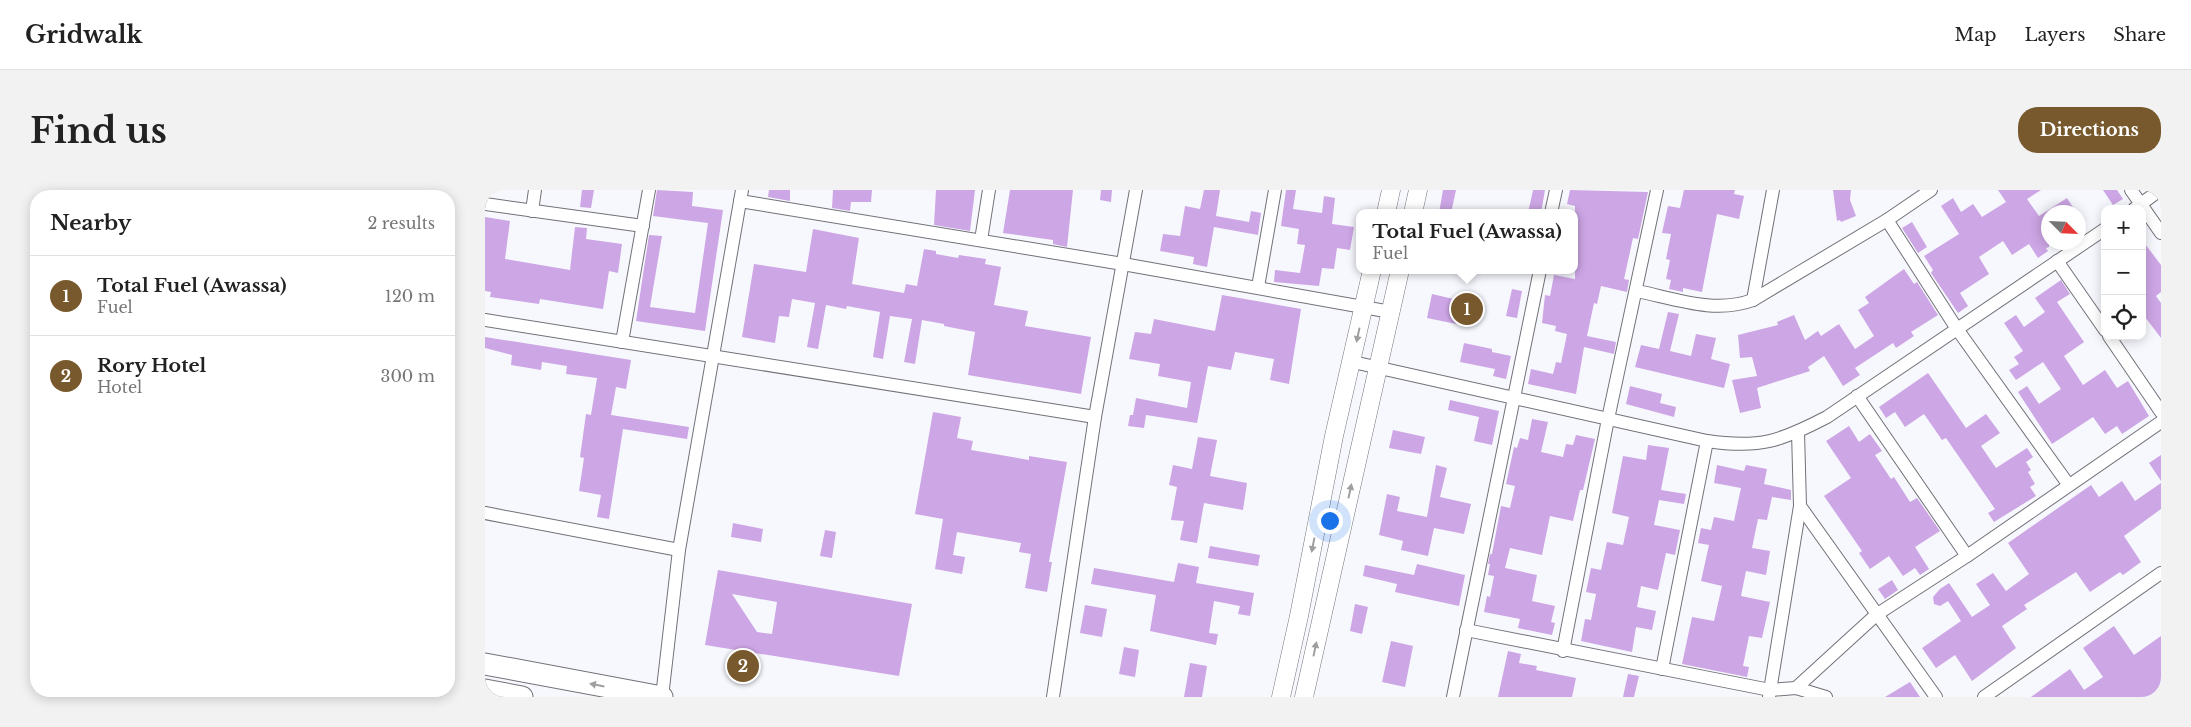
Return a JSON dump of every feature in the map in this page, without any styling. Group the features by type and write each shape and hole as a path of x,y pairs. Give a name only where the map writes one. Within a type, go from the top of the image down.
{"highway":[{"path":"485,664 662,697"},
{"path":"485,690 523,697"}],"main road":[{"path":"1387,209 1391,190"},
{"path":"1414,209 1418,190"},
{"path":"1281,697 1299,616 1334,436 1353,362 1372,274"},
{"path":"1304,697 1399,274"}],"street":[{"path":"532,211 535,190"},
{"path":"622,342 649,190"},
{"path":"981,240 989,190"},
{"path":"1053,697 1095,417 1136,190"},
{"path":"1258,287 1275,190"},
{"path":"1552,209 1556,190"},
{"path":"1563,650 1608,419 1637,291 1657,190"},
{"path":"1753,300 1773,190"},
{"path":"1637,291 1710,307 1737,306 1753,300 1887,220 1931,190"},
{"path":"2131,190 2137,205"},
{"path":"2138,205 2160,190"},
{"path":"662,697 679,550 741,196 1391,312"},
{"path":"485,204 643,226"},
{"path":"2146,216 2161,233"},
{"path":"1887,220 1957,329 2068,484"},
{"path":"1353,362 1707,441 1754,445 1776,441 1827,417 2101,231"},
{"path":"2057,261 2101,324"},
{"path":"1453,697 1539,274"},
{"path":"485,320 1095,417"},
{"path":"2112,340 2161,412"},
{"path":"1857,396 1967,556"},
{"path":"1796,688 1876,615 1967,556 2068,484 2161,422"},
{"path":"1769,694 1800,506 1798,432"},
{"path":"1662,669 1707,441"},
{"path":"1800,506 1936,697"},
{"path":"485,513 679,550"},
{"path":"1984,697 2161,573"},
{"path":"1467,630 1662,669 1769,694 1796,688 1826,697"}],"building":[{"path":"582,190 594,190 591,208 580,207"},
{"path":"657,190 693,192 692,206 723,210 705,331 636,321 649,235 662,236 650,307 695,313 708,223 653,216"},
{"path":"769,190 790,190 790,201 768,197"},
{"path":"833,190 872,190 871,202 851,202 850,211 832,208"},
{"path":"936,190 975,190 970,231 934,225"},
{"path":"1010,190 1073,190 1067,247 1053,244 1053,240 1003,233"},
{"path":"1101,190 1112,190 1111,202 1100,200"},
{"path":"1204,190 1220,190 1216,216 1249,222 1251,211 1261,213 1258,235 1214,227 1207,267 1193,264 1194,257 1160,251 1163,234 1180,236 1185,206 1200,209"},
{"path":"1286,190 1296,190 1293,209 1322,213 1324,196 1335,198 1332,224 1354,227 1350,250 1337,248 1334,269 1322,268 1319,286 1274,282 1275,270 1300,273 1305,245 1297,244 1299,229 1281,226"},
{"path":"1443,190 1456,190 1452,209 1440,209"},
{"path":"1533,190 1545,190 1542,209 1529,209"},
{"path":"1570,190 1648,192 1638,239 1633,238 1624,279 1629,280 1627,292 1601,286 1597,304 1594,303 1587,336 1616,342 1614,354 1584,347 1576,394 1528,384 1531,369 1553,374 1556,362 1561,363 1567,334 1555,331 1556,326 1542,323 1545,295 1550,296 1554,275 1575,279 1575,274 1578,274 1578,209 1567,204"},
{"path":"1684,190 1735,190 1734,194 1744,196 1739,219 1717,214 1702,292 1683,288 1683,292 1669,289 1671,280 1666,279 1670,260 1666,259 1671,234 1662,233 1668,206 1680,208"},
{"path":"1833,190 1851,190 1850,200 1856,216 1841,222 1840,220 1837,221"},
{"path":"1998,190 2041,190 2027,199 2039,216 2041,215 2041,250 2048,251 2038,258 2029,244 2012,255 2003,241 1979,257 1989,274 1960,293 1968,306 1958,313 1931,273 1933,270 1924,256 1959,234 1941,206 1953,198 1961,212 1973,204 1982,217 2006,202"},
{"path":"2103,190 2117,190 2123,199 2113,205"},
{"path":"2067,198 2072,205 2056,205"},
{"path":"485,217 510,221 505,259 570,270 575,227 587,228 586,239 622,244 618,273 609,271 603,309 540,299 539,304 490,297 491,292 485,291"},
{"path":"1912,222 1927,247 1918,253 1902,228"},
{"path":"813,229 859,238 852,284 904,293 906,284 917,286 924,249 936,251 936,254 958,258 959,255 986,259 985,264 1001,267 994,305 1028,311 1025,326 1091,337 1081,394 968,375 975,332 922,320 915,364 904,362 912,319 890,316 883,359 873,357 880,312 847,306 846,309 826,305 818,349 807,347 815,303 792,299 789,317 779,316 775,343 742,337 754,264 806,272"},
{"path":"2146,245 2161,265 2161,292 2156,296 2161,303 2161,338 2146,318"},
{"path":"1904,269 1914,284 1917,282 1938,315 1911,332 1914,336 1896,348 1893,343 1855,368 1860,375 1843,386 1824,356 1808,367 1810,371 1757,388 1761,408 1740,413 1732,380 1757,376 1752,357 1740,358 1738,335 1778,325 1777,322 1794,315 1805,340 1818,331 1821,336 1839,324 1855,349 1874,336 1858,310 1869,303 1865,297"},
{"path":"2061,280 2070,294 2057,302 2084,342 2064,356 2083,385 2105,370 2117,388 2128,381 2149,416 2122,434 2117,426 2105,434 2093,417 2052,444 2018,392 2027,386 2039,404 2061,389 2043,362 2016,380 2009,370 2019,364 2014,357 2023,351 2004,323 2016,315 2024,327 2045,312 2035,298"},
{"path":"1512,289 1522,291 1517,318 1506,316"},
{"path":"1432,294 1475,304 1471,327 1427,318"},
{"path":"1222,295 1301,309 1289,384 1270,380 1274,359 1235,352 1231,370 1208,366 1197,423 1146,415 1144,428 1128,426 1130,415 1133,415 1136,398 1187,408 1191,382 1158,376 1160,364 1129,359 1135,332 1151,334 1154,319 1215,331"},
{"path":"1668,312 1679,314 1670,351 1691,356 1696,334 1716,338 1711,359 1730,364 1724,388 1635,367 1641,345 1659,349"},
{"path":"485,337 631,360 626,389 616,387 611,415 689,427 687,439 623,429 609,519 597,517 601,495 579,491 584,458 580,457 586,414 591,415 597,378 566,374 567,366 542,362 541,370 511,365 512,355 485,348"},
{"path":"1464,343 1492,349 1492,352 1511,356 1506,379 1493,376 1495,369 1460,362"},
{"path":"1928,373 1966,428 1986,414 2000,433 1981,446 1996,468 2027,448 2033,457 2026,462 2031,470 2028,472 2035,484 2030,487 2036,496 1994,522 1988,513 1995,509 1946,438 1942,440 1924,414 1905,427 1895,412 1886,418 1879,407"},
{"path":"1630,386 1662,394 1660,403 1676,407 1674,417 1626,404"},
{"path":"1450,400 1499,411 1492,445 1474,441 1479,417 1448,410"},
{"path":"933,412 961,417 957,438 973,441 971,450 1029,460 1029,456 1067,462 1049,562 1052,562 1047,592 1025,588 1031,554 1019,552 1021,543 957,532 953,555 965,557 962,574 935,569 943,519 915,514"},
{"path":"1532,419 1548,422 1541,452 1563,457 1566,444 1573,445 1576,435 1595,439 1583,490 1580,490 1573,521 1550,516 1542,555 1510,548 1505,568 1537,575 1532,601 1555,606 1551,622 1555,623 1552,635 1518,628 1520,619 1484,612 1487,596 1490,597 1494,576 1488,575 1490,564 1488,564 1490,554 1492,554 1501,506 1510,508 1515,486 1506,484 1514,447 1517,448 1520,438 1528,440"},
{"path":"1849,426 1859,442 1870,434 1882,451 1875,455 1891,479 1894,477 1910,502 1917,498 1940,531 1915,547 1929,569 1920,575 1915,568 1903,576 1889,556 1870,569 1859,553 1862,551 1824,496 1851,478 1826,441"},
{"path":"1393,430 1425,437 1421,454 1389,448"},
{"path":"1198,437 1217,440 1210,476 1247,483 1243,510 1204,503 1197,543 1180,540 1184,521 1171,520 1177,487 1169,485 1173,465 1192,469"},
{"path":"1648,445 1669,448 1661,490 1686,494 1684,504 1659,500 1654,525 1680,530 1675,555 1666,553 1658,590 1641,586 1637,607 1656,611 1652,630 1636,627 1632,652 1581,641 1585,619 1591,620 1596,594 1586,592 1591,568 1601,570 1607,542 1623,545 1629,517 1612,513 1623,456 1646,460"},
{"path":"2161,455 2161,481 2149,463"},
{"path":"1436,465 1447,468 1440,497 1471,504 1464,534 1434,528 1428,556 1401,550 1403,541 1379,535 1387,494 1400,497 1397,511 1427,517"},
{"path":"1717,465 1744,471 1746,465 1767,469 1764,484 1791,490 1791,500 1772,497 1767,520 1758,519 1752,548 1770,551 1766,575 1746,571 1741,596 1770,602 1762,638 1749,636 1743,666 1749,667 1747,677 1682,664 1692,617 1714,621 1722,586 1701,581 1709,545 1698,543 1701,528 1711,530 1714,517 1734,521 1741,488 1714,483"},
{"path":"2122,481 2135,501 2161,483 2161,509 2124,536 2141,562 2123,575 2120,572 2090,592 2076,572 2024,605 2027,609 2002,626 2016,648 1972,681 1955,655 1936,668 1922,648 1961,621 1948,601 1940,606 1934,604 1933,597 1940,589 1949,583 1972,617 1990,605 1976,584 1993,573 2006,591 2029,574 2008,543 2091,485 2099,497"},
{"path":"733,523 763,529 761,542 731,537"},
{"path":"825,530 836,532 832,558 820,556"},
{"path":"1210,546 1260,555 1258,566 1208,558"},
{"path":"1178,563 1199,567 1196,583 1254,593 1250,616 1238,614 1240,606 1214,601 1209,633 1218,634 1216,645 1150,631 1156,595 1091,584 1094,568 1174,582"},
{"path":"1417,564 1465,575 1459,606 1395,592 1397,584 1363,576 1365,565 1414,575"},
{"path":"718,570 912,604 899,676 705,645","holes":["732,594 777,602 772,634 757,632"]},
{"path":"1892,580 1898,590 1885,599 1878,589"},
{"path":"1355,604 1368,607 1362,634 1350,631"},
{"path":"1085,605 1107,609 1102,637 1080,633"},
{"path":"2114,626 2134,655 2161,636 2161,697 2031,697 2070,669 2084,690 2103,677 2083,648"},
{"path":"1391,641 1413,646 1405,687 1382,682"},
{"path":"1124,647 1139,650 1135,677 1119,674"},
{"path":"1508,651 1521,654 1519,663 1537,666 1536,670 1576,678 1572,697 1498,697"},
{"path":"1190,663 1207,666 1202,697 1184,697"},
{"path":"1628,674 1639,676 1634,697 1623,697"},
{"path":"1910,682 1920,697 1885,697"}],"place":[{"name":"Total Fuel (Awassa)","path":"1467,309"},
{"name":"Rory Hotel","path":"743,666"}]}
